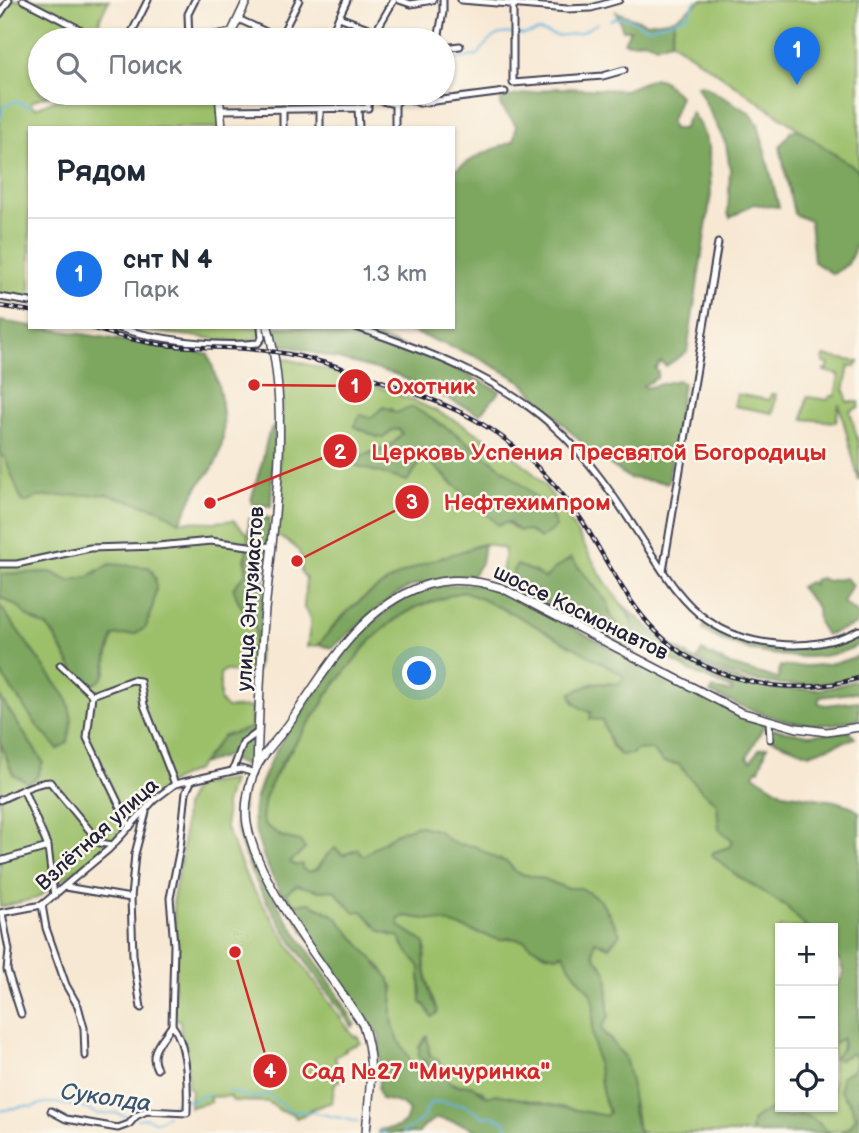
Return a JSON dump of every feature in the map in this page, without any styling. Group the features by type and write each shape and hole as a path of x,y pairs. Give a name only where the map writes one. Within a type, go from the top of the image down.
{"main road":[{"path":"234,28 247,0"},
{"path":"220,105 222,126"},
{"name":"улица Энтузиастов","path":"256,769 262,639 272,546 280,403 275,352 269,329"},
{"name":"шоссе Космонавтов","path":"366,1133 372,1064 370,1045 363,1026 293,922 263,871 247,821 247,801 256,769 347,642 386,606 410,591 440,581 464,579 502,588 740,712 797,728 827,732 859,727"}],"street":[{"path":"0,14 9,0"},
{"path":"23,0 77,28"},
{"path":"134,28 148,0"},
{"path":"188,28 188,15 195,0"},
{"path":"286,28 299,0"},
{"path":"334,28 347,0"},
{"path":"378,28 396,0 411,4 433,0"},
{"path":"440,28 443,0"},
{"path":"461,0 512,2 567,9 591,8 619,0"},
{"path":"512,2 513,83 603,76 624,70"},
{"path":"339,17 368,28"},
{"path":"238,19 256,28"},
{"path":"455,47 460,46"},
{"path":"455,97 505,92"},
{"path":"220,110 320,110 369,108 369,105"},
{"path":"395,126 397,105"},
{"path":"283,108 284,126"},
{"path":"358,108 359,126"},
{"path":"320,110 320,126"},
{"path":"663,572 718,243"},
{"path":"0,296 28,302"},
{"path":"126,329 202,343 229,344 258,343 262,338 261,329"},
{"path":"362,329 436,355 495,384 551,424 572,443 603,481 676,591 708,620 751,640 790,646 827,641 859,630"},
{"path":"0,564 17,564 90,548 211,541 256,547 272,546"},
{"path":"60,665 92,695"},
{"path":"92,695 132,680 140,681 144,705 175,784"},
{"path":"92,695 87,738 130,827"},
{"path":"769,721 770,739"},
{"path":"233,770 243,743 258,732"},
{"name":"Взлётная улица","path":"1,913 43,905 113,845 154,800 175,784 233,770 256,769"},
{"path":"157,1069 154,1063 156,1046 172,1025 174,945 170,898 180,848 186,792 192,780"},
{"path":"0,800 38,783 50,782 100,843 113,845"},
{"path":"24,791 48,847 54,896"},
{"path":"141,1008 133,955 131,898 135,854 147,809"},
{"path":"0,861 48,847"},
{"path":"65,887 131,898"},
{"path":"43,905 46,928 66,985 78,1006 84,1028 85,1056"},
{"path":"1,913 9,950 7,970 21,1014"},
{"path":"51,1111 66,1119 118,1128 129,1124 136,1116 147,1111 187,1114 185,1057 180,1035 172,1025"}],"green space":[{"path":"11,0 109,0 100,18 98,28 28,28 28,105 36,108 43,105 219,105 221,126 28,126 28,301 0,298 0,17"},
{"path":"701,0 859,0 859,171 671,41 675,19"},
{"path":"616,12 647,23 675,19 671,41 656,46 646,41 624,42 630,30 623,30"},
{"path":"654,78 662,80 680,96 670,123 673,129 683,129 691,112 709,147 711,195 687,352 666,366 661,362 655,369 658,372 657,378 643,386 645,388 678,380 683,383 668,483 629,478 586,447 521,381 477,357 405,329 455,329 455,170 480,155 514,141 516,125 500,105 502,98 557,88 625,90"},
{"path":"702,85 749,112 758,124 779,207 753,204 730,218 730,169 726,144 697,86"},
{"path":"798,129 859,171 859,239 848,264 833,274 814,262 810,221 794,214 780,147 791,131"},
{"path":"0,321 28,325 28,329 50,329 208,354 223,410 222,440 214,466 199,485 179,522 158,509 106,494 37,497 22,502 5,457 0,456"},
{"path":"133,329 260,329 256,339 241,342"},
{"path":"271,329 354,329 434,358 500,391 480,414 395,374 273,342"},
{"path":"824,356 859,362 856,366 849,366 844,391 847,402 859,402 859,407 850,411 859,445 859,481 839,404 836,422 803,419 807,397 828,400 830,396 835,396 839,375 824,371 829,364 823,363"},
{"path":"279,357 360,380 412,400 463,425 508,452 538,478 558,503 626,611 635,637 617,624 608,603 553,570 545,580 535,572 512,580 513,585 506,584 502,575 505,549 484,544 410,571 376,589 345,613 319,645 307,647 310,618 304,608 306,578 301,572 301,556 296,548 275,534 283,403","holes":["390,408 396,413 413,408 453,431 500,467 535,534 513,527 451,483 429,461 420,463 407,481 351,464 372,452 391,446 402,433 399,429 392,430 383,438 377,437 354,426 361,416 370,418"]},
{"path":"737,394 769,400 771,394 776,394 773,413 734,406"},
{"path":"220,403 220,453 212,469 195,490 179,521 234,520 249,536 245,559 246,573 238,601 256,629 252,673 225,670 220,674 220,701 227,708 252,707 251,728 223,736 196,770 174,780 160,791 102,851 37,898 0,907 0,742 13,774 43,762 0,697 0,672 38,727 58,749 72,720 67,699 0,606 0,597 47,627 69,663 106,674 113,636 136,633 146,624 154,601 156,578 97,570 89,577 68,581 51,572 0,574 0,456"},
{"path":"384,407 396,413 413,407 470,444 535,497 549,513 556,527 540,539 531,532 519,531 508,522 498,525 429,461 420,463 407,481 351,464 345,465 344,461 347,459 385,449 402,433 399,429 392,430 383,438 354,426 361,415 370,418"},
{"path":"275,424 271,506 255,505 251,501 252,496 268,438"},
{"path":"270,518 257,670 252,673 256,629 233,588 246,573 249,519"},
{"path":"484,544 481,563 473,575 436,579 407,588 382,605 333,648 319,645 364,597 392,579 429,562"},
{"path":"571,558 608,603 610,615 626,634 635,636 630,616 621,603 660,636 703,665 750,684 775,688 818,689 859,680 859,692 820,697 818,703 826,705 859,701 859,719 820,725 765,715 710,693 713,689 732,692 732,689 690,671 643,643 627,647 513,585 513,570 517,565 545,579"},
{"path":"110,564 149,567 156,581 155,596 146,627 135,634 113,636 103,677 90,685 76,675 47,627 0,597 0,574 51,572 69,581 89,577"},
{"path":"820,578 828,581 846,578 852,585 843,603 859,614 855,625 826,635 818,622 817,607 800,587 809,582 814,585 814,580"},
{"path":"474,584 498,590 765,724 747,757 751,761 759,749 767,747 759,770 757,769 754,775 783,793 835,801 859,812 859,1133 840,1133 850,1128 856,1117 851,1104 840,1091 842,1076 852,1071 857,1060 852,1053 838,1060 843,1038 838,1041 838,983 844,973 838,960 838,923 802,923 786,906 736,875 712,855 729,847 733,841 719,829 717,803 702,791 678,764 663,762 651,749 620,755 612,746 602,720 590,719 591,712 574,701 571,693 594,683 616,684 623,680 623,675 518,616 464,591 416,607 395,619 369,642 326,695 324,702 281,763 265,797 262,819 264,824 282,837 300,841 305,849 290,862 295,866 302,864 302,869 308,872 318,869 335,848 343,855 358,849 364,855 397,833 417,825 439,831 456,844 474,846 507,862 517,873 544,879 566,888 581,888 601,901 620,934 609,947 595,941 595,958 603,967 608,981 609,1016 601,1027 625,1057 632,1086 632,1107 638,1131 643,1133 482,1133 462,1124 437,1118 424,1126 419,1133 378,1133 379,1130 398,1127 405,1122 409,1112 401,1104 381,1099 378,1089 379,1035 359,1015 272,876 254,825 255,801 266,771 284,738 332,669 382,615 402,599 436,587","holes":["297,885 320,891 334,890 354,912 362,911 381,931 400,937 404,947 420,967 421,1003 432,1017 438,1012 425,974 425,943 398,925 399,919 405,916 446,922 500,940 511,938 525,941 546,954 557,956 564,953 570,967 591,994 594,1006 592,1032 603,1095 609,1112 606,1116 496,1094 487,1097 471,1085 457,1086 449,1083 438,1059 430,1056 427,1036 419,1047 419,1057 428,1063 428,1073 418,1072 394,1028 389,978 335,916 310,903 293,904 286,893"]},
{"path":"464,591 518,616 623,674 623,680 616,684 594,683 571,693 573,702 602,720 612,746 636,750 651,748 663,762 678,764 702,791 717,803 719,829 733,842 729,847 713,852 736,875 786,906 802,923 775,923 775,1112 838,1112 838,1041 843,1038 839,1060 852,1053 857,1060 844,1097 851,1104 856,1117 849,1127 840,1131 826,1131 815,1121 791,1117 751,1128 752,1133 638,1131 623,1062 615,1045 601,1027 609,1016 608,981 603,967 595,958 595,940 609,947 617,927 601,901 581,888 566,888 544,879 517,873 507,862 474,846 456,844 445,838 397,833 364,855 328,854 314,871 308,872 290,862 305,849 268,828 262,812 265,798 283,762 324,703 326,695 364,647 402,615"},
{"path":"0,606 67,699 72,720 68,742 58,749 38,727 0,672"},
{"path":"704,624 743,642 780,650 818,647 859,634 859,644 843,652 824,656 780,655 758,652 718,639 703,630"},
{"path":"702,651 730,665 778,679 780,666 820,665 859,656 859,676 818,684 756,681 716,669 697,660"},
{"path":"0,697 43,762 37,777 28,783 13,774 0,742"},
{"path":"252,707 255,709 253,760 244,766 226,756 201,764 223,736 251,728"},
{"path":"774,729 809,735 849,731 855,738 809,754 771,739"},
{"path":"243,773 248,775 243,799 242,825 261,876 334,988 355,1024 352,1027 299,953 251,870 240,842 234,815"},
{"path":"232,780 225,804 226,828 248,881 299,960 361,1043 335,1056 340,1080 335,1083 332,1102 296,1118 294,1114 281,1111 268,1102 233,1101 230,1096 209,1097 211,1102 190,1107 187,1048 181,1036 180,1020 173,1019 176,944 173,898 183,848 185,806 192,790 198,785"},
{"path":"297,885 320,891 334,890 344,902 362,911 390,935 400,937 404,947 420,967 421,1002 430,1000 424,959 426,950 416,937 398,925 399,919 405,916 446,922 500,940 511,938 525,941 531,946 564,953 571,968 591,993 594,1006 592,1032 603,1095 609,1112 606,1116 496,1094 487,1097 481,1090 449,1082 438,1059 430,1057 426,1037 419,1047 419,1057 428,1063 428,1074 415,1071 394,1032 391,1015 394,988 381,967 368,956 335,916 317,906 293,904 286,893"},
{"path":"767,1110 774,1110 784,1117 807,1116 831,1133 752,1133 752,1121"}],"waterway":[{"path":"610,20 628,18 652,28 657,24 687,16 696,0"},
{"path":"455,60 478,55 494,37 501,34 529,34 539,31 557,36 580,33 598,23"},
{"path":"0,119 4,106 17,101 31,105"},
{"name":"Суколда","path":"228,1091 255,1098 268,1094 291,1111 312,1112 359,1122"},
{"name":"Суколда","path":"169,1111 173,1105 185,1099 191,1102 198,1097 209,1095"},
{"name":"Суколда","path":"403,1133 424,1117 429,1104 439,1102 464,1105 484,1117 491,1116 505,1121 506,1127 521,1133"},
{"name":"Суколда","path":"0,1111 55,1103 81,1107 98,1114 116,1113 132,1118"},
{"name":"Суколда","path":"137,1119 146,1118 157,1122 167,1116"},
{"name":"Суколда","path":"380,1131 385,1133"}],"railway":[{"path":"0,306 28,311"},
{"path":"95,329 155,344 262,350 302,357 378,380 452,408 514,446 544,474 583,522 639,612 670,644 693,660 746,681 775,685 803,687 859,678"}],"place":[{"name":"снт N 4","path":"797,85"},
{"name":"Охотник","path":"254,385"},
{"name":"Церковь Успения Пресвятой Богородицы","path":"210,503"},
{"name":"Нефтехимпром","path":"297,561"},
{"name":"Сад №27 \"Мичуринка\"","path":"235,952"}]}
